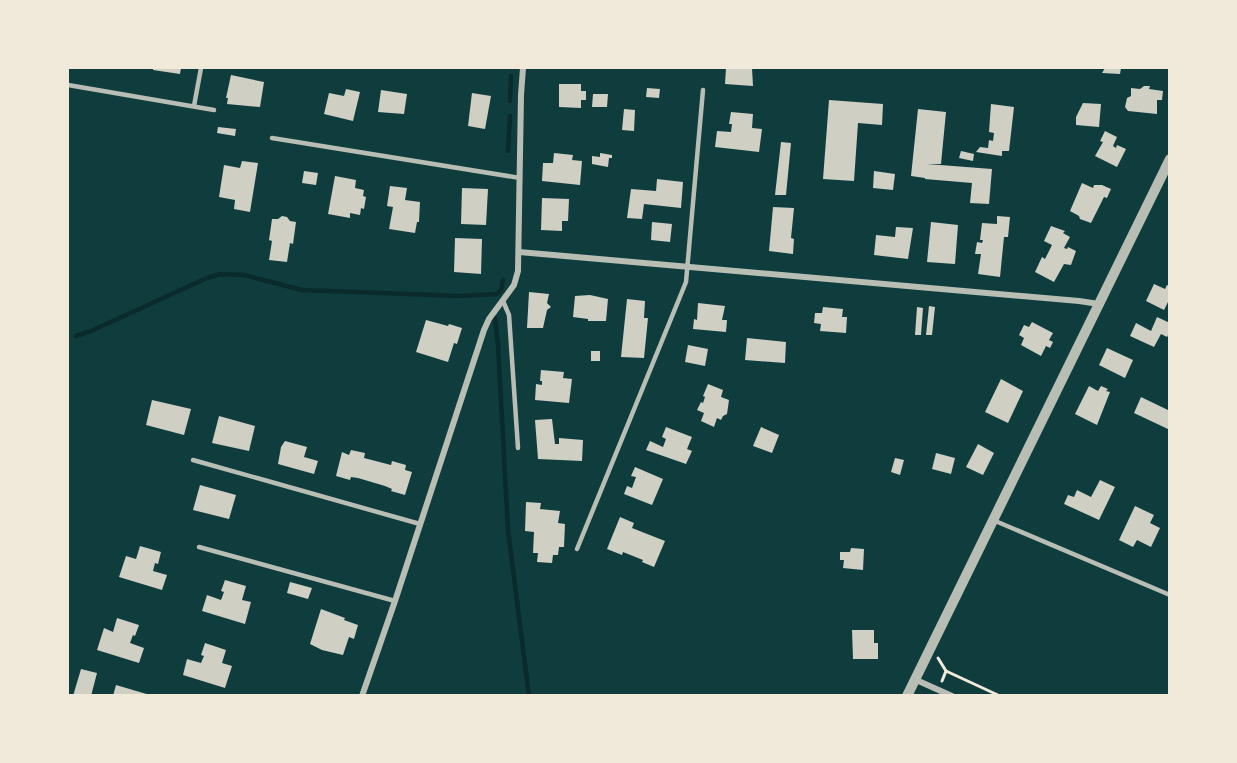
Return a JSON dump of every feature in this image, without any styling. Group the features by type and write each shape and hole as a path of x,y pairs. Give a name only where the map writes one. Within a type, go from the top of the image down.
{"street":[{"path":"362,696 396,601 484,330 489,319 514,285 518,271 521,95 524,68"},
{"path":"907,696 1170,159"},
{"path":"519,252 1099,304"},
{"path":"914,679 952,696"}],"lane":[{"path":"194,106 201,68"},
{"path":"68,85 214,110"},
{"path":"578,549 686,282 704,90"},
{"path":"272,138 520,178"},
{"path":"503,301 509,315 518,448"},
{"path":"193,460 420,524"},
{"path":"993,519 1170,595"},
{"path":"199,547 396,601"}],"path":[{"path":"928,652 937,657 946,671 1000,696"},
{"path":"941,683 946,671"}],"building":[{"path":"153,68 181,68 180,74 153,70"},
{"path":"726,68 752,68 753,86 725,84"},
{"path":"1105,68 1121,68 1120,74 1102,73"},
{"path":"231,75 264,82 260,107 227,104 228,98 226,98"},
{"path":"559,84 581,84 581,91 586,91 586,100 581,100 581,108 559,107"},
{"path":"1144,86 1163,91 1162,100 1157,100 1157,114 1128,111 1125,107 1127,98 1131,96 1131,88 1140,89"},
{"path":"647,88 660,89 659,98 646,97"},
{"path":"346,89 360,92 353,121 324,114 329,93 344,96"},
{"path":"381,90 407,94 404,114 378,112"},
{"path":"472,93 491,96 485,129 468,126"},
{"path":"593,94 608,94 607,107 592,107"},
{"path":"829,100 883,104 882,125 858,123 854,181 823,179"},
{"path":"1083,103 1101,104 1099,127 1076,125 1076,117"},
{"path":"991,104 1014,107 1009,151 1002,151 1002,156 976,152 980,147 988,148 989,140 993,141 994,133 989,132"},
{"path":"624,109 635,110 634,131 622,130"},
{"path":"918,109 946,112 941,164 927,164 992,169 989,204 970,203 972,183 911,176"},
{"path":"731,112 753,114 752,128 762,129 759,152 715,147 717,131 731,132 732,124 729,124"},
{"path":"218,127 236,129 235,136 217,133"},
{"path":"1105,131 1117,137 1113,146 1116,148 1117,145 1126,149 1117,167 1095,156 1103,142 1100,141"},
{"path":"781,142 791,143 786,195 775,195"},
{"path":"961,151 974,154 973,161 959,158"},
{"path":"554,153 573,155 572,160 582,161 580,185 542,181 543,163 553,163"},
{"path":"600,153 612,155 612,158 609,158 608,167 592,164 592,156 600,157"},
{"path":"242,161 258,163 250,212 234,209 235,200 219,197 224,165 240,168"},
{"path":"304,171 318,173 316,185 302,183"},
{"path":"874,171 895,174 893,190 873,188"},
{"path":"335,176 356,180 355,188 364,190 363,196 366,197 364,209 361,208 360,215 350,213 350,218 328,214"},
{"path":"657,179 683,182 681,208 644,204 642,219 627,218 631,189 656,191"},
{"path":"1082,183 1093,188 1094,185 1102,185 1111,189 1107,198 1104,197 1091,223 1080,219 1070,211"},
{"path":"390,186 407,188 405,200 420,202 419,222 417,222 415,233 389,229 393,207 387,206"},
{"path":"462,188 488,189 486,225 461,224"},
{"path":"542,198 569,199 568,221 562,221 562,231 541,230"},
{"path":"773,207 794,208 791,238 794,239 793,254 769,251"},
{"path":"282,216 296,222 293,244 290,243 287,262 269,260 272,219"},
{"path":"997,216 1010,217 1008,237 1004,237 1000,277 978,274 981,254 975,254 977,242 982,243 983,240 980,240 982,223 997,224"},
{"path":"652,222 672,224 670,242 651,240"},
{"path":"931,222 958,225 955,264 927,262"},
{"path":"1051,226 1065,231 1063,233 1070,237 1064,248 1068,247 1076,251 1071,265 1064,264 1054,282 1035,272 1042,257 1045,259 1052,245 1044,241"},
{"path":"896,227 913,228 908,259 874,255 876,235 895,237"},
{"path":"455,238 482,239 481,274 454,272"},
{"path":"1154,284 1165,289 1167,285 1170,286 1170,298 1164,310 1146,301"},
{"path":"529,292 549,294 547,303 551,307 547,310 543,328 527,328"},
{"path":"590,295 608,299 606,321 588,321 588,319 573,317 575,296"},
{"path":"627,299 645,301 644,318 648,318 644,358 621,357"},
{"path":"698,303 725,306 722,320 727,320 726,332 693,329 694,319 697,320"},
{"path":"929,306 935,307 932,335 926,335"},
{"path":"823,307 843,309 842,317 847,317 846,333 820,331 821,324 814,323 815,313 822,313"},
{"path":"917,307 923,308 921,335 915,335"},
{"path":"1157,317 1170,323 1170,332 1167,337 1161,334 1154,347 1130,336 1136,323 1151,331"},
{"path":"426,320 462,328 448,362 416,352"},
{"path":"1032,322 1053,333 1049,340 1053,342 1050,348 1046,346 1041,356 1021,345 1024,338 1019,335 1024,325 1029,327"},
{"path":"747,338 786,342 785,363 745,360"},
{"path":"688,345 708,349 705,366 685,362"},
{"path":"1107,348 1133,360 1125,378 1099,365"},
{"path":"591,351 600,351 600,361 591,361"},
{"path":"541,370 564,372 563,378 572,379 569,403 535,400 536,384 542,385"},
{"path":"1001,379 1023,391 1008,423 985,412"},
{"path":"708,384 723,390 721,397 729,400 727,414 721,420 717,418 714,427 701,421 704,413 697,410 701,402 703,403"},
{"path":"1089,386 1098,391 1101,386 1110,392 1097,425 1075,414"},
{"path":"1141,397 1170,411 1170,430 1134,413"},
{"path":"152,400 191,409 184,435 146,425"},
{"path":"219,416 255,426 249,451 212,443"},
{"path":"552,419 555,444 559,444 559,438 583,440 582,461 538,459 535,420"},
{"path":"666,427 692,437 687,449 692,451 686,464 646,450 650,441 663,447 666,439 662,437"},
{"path":"761,427 779,435 772,453 753,446"},
{"path":"285,441 307,447 304,457 318,461 314,474 278,464 281,447"},
{"path":"978,444 994,453 983,475 966,467"},
{"path":"351,450 365,453 364,458 391,465 392,461 406,465 405,470 412,472 405,495 358,478 351,477 350,480 336,476 342,452 349,455"},
{"path":"936,453 955,458 951,474 932,469"},
{"path":"895,458 904,460 900,475 891,472"},
{"path":"635,467 663,479 652,505 624,494 627,486 632,488 636,477 631,476"},
{"path":"1100,480 1115,487 1099,520 1064,504 1068,495 1074,497 1077,490 1091,497"},
{"path":"200,485 236,495 229,519 193,510"},
{"path":"526,502 541,503 540,509 560,511 558,523 565,524 564,547 559,547 558,555 553,555 552,563 537,562 538,553 533,553 534,532 525,531"},
{"path":"1135,506 1154,515 1150,523 1160,528 1151,547 1137,540 1133,547 1119,540"},
{"path":"620,517 634,523 632,528 665,541 654,567 623,552 622,555 607,549"},
{"path":"140,546 161,552 158,564 155,563 153,571 167,575 162,590 119,577 126,556 136,559"},
{"path":"851,548 864,549 863,570 843,568 844,560 840,560 840,552 850,552"},
{"path":"225,580 246,586 242,600 251,602 245,624 202,611 207,595 221,600"},
{"path":"290,582 312,588 308,599 287,593"},
{"path":"321,609 358,625 354,639 349,637 343,655 322,650 310,644"},
{"path":"117,618 139,625 130,643 144,648 139,663 97,650 104,628 113,632"},
{"path":"852,630 874,630 874,643 878,643 878,659 853,659"},
{"path":"205,643 226,650 222,663 232,666 225,688 183,675 187,659 201,663"},
{"path":"81,669 97,673 91,696 73,696"},
{"path":"116,685 150,695 150,696 113,696"}],"waterway":[{"path":"510,101 511,76"},
{"path":"508,151 510,116"},
{"path":"76,336 207,278 221,274 244,275 302,290 459,296 497,294 501,290 503,280"},
{"path":"495,318 508,530 529,696"}]}
